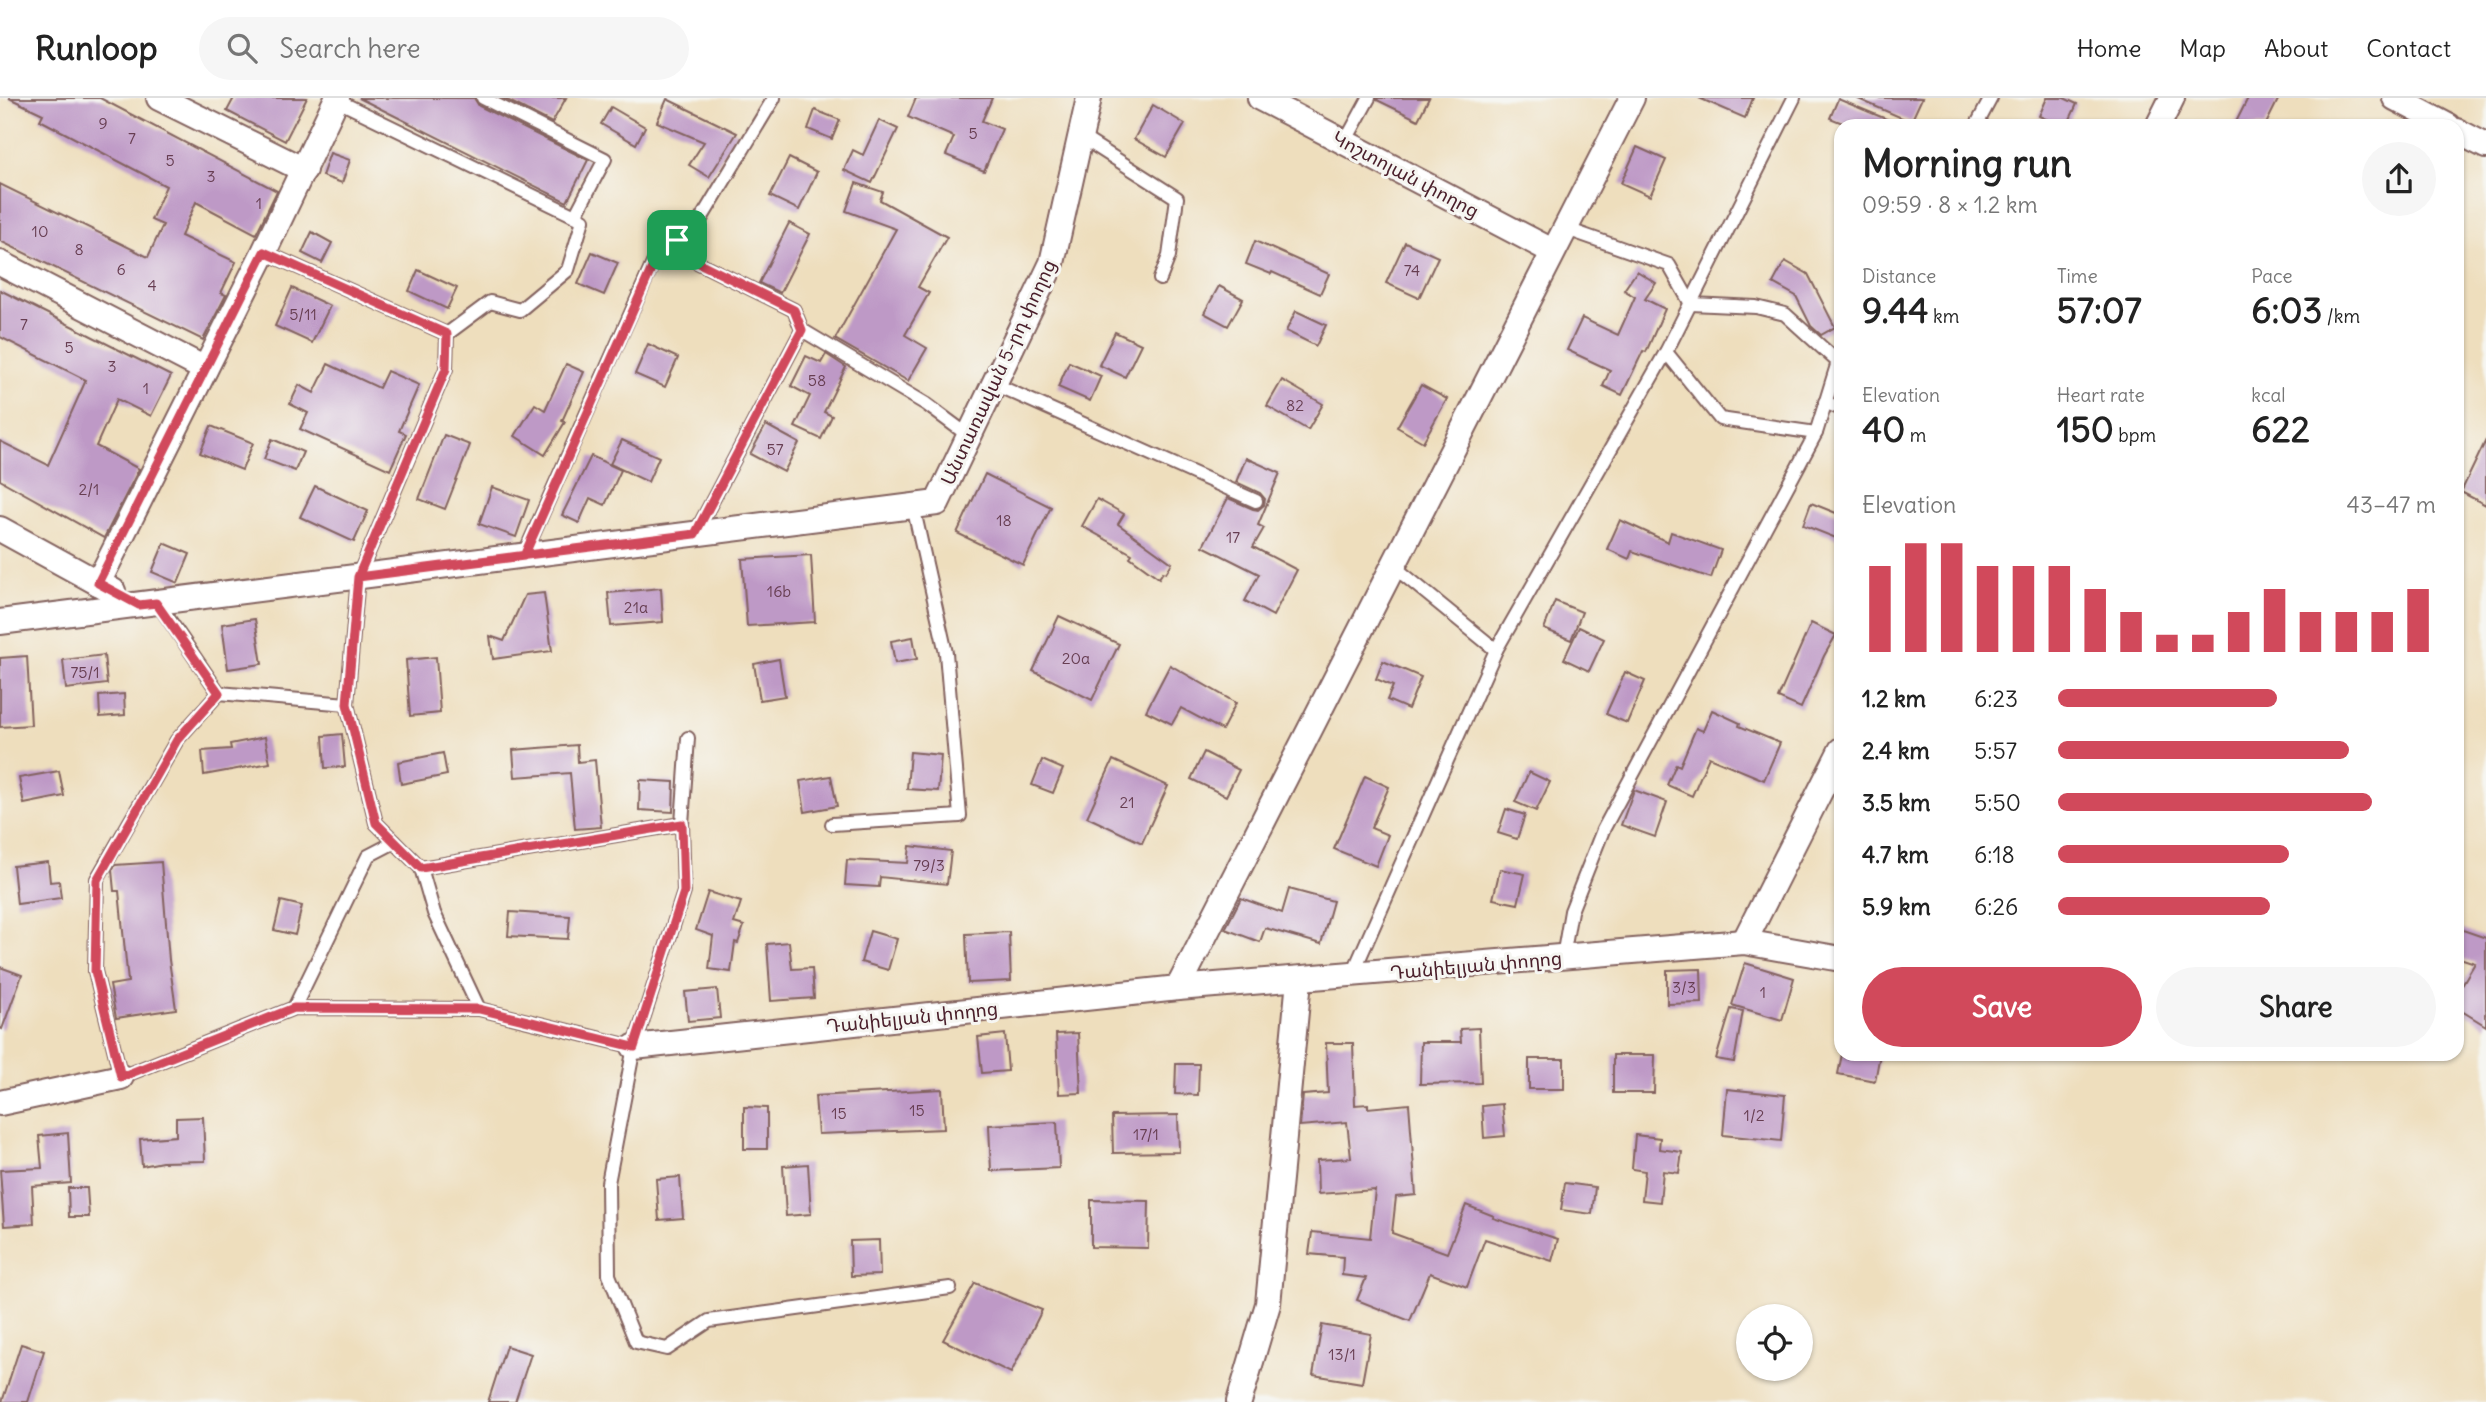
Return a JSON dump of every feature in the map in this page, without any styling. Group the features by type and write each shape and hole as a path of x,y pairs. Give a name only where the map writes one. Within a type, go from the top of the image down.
{"street":[{"path":"159,98 304,170"},
{"name":"Անտառավան 5-րդ փողոց","path":"0,622 937,503 1052,263 1089,98"},
{"name":"Կոշտոյան փողոց","path":"1259,98 1552,251"},
{"path":"1178,988 1632,98"},
{"path":"2162,119 2172,98"},
{"path":"2395,98 2435,119"},
{"path":"98,583 264,252 336,99"},
{"path":"2464,135 2486,146"},
{"path":"0,263 205,369"},
{"path":"0,529 98,583 148,604"},
{"path":"1744,942 1834,764"},
{"name":"Դանիելյան փողոց","path":"634,1047 1178,988 1744,942 1834,958"},
{"path":"1239,1402 1268,1304 1299,980"},
{"name":"Դանիելյան փողոց","path":"0,1103 121,1077"}],"lane":[{"path":"483,98 605,159 575,216"},
{"path":"524,556 659,252 695,229 774,98"},
{"path":"1345,142 1369,98"},
{"path":"1352,975 1496,650 1666,352 1794,98"},
{"path":"1980,119 1991,98"},
{"path":"336,99 583,220 568,270 520,310 490,302 447,334"},
{"path":"1079,136 1177,198 1169,256 1160,279"},
{"path":"1564,228 1669,265 1690,304"},
{"path":"677,240 689,258 794,310 802,330 926,404 969,436"},
{"path":"264,252 447,334"},
{"path":"1690,304 1756,307 1785,314 1834,356"},
{"path":"695,534 802,330"},
{"path":"447,334 446,369 358,577 347,704 376,823 421,868 434,914 479,1009"},
{"path":"1666,352 1720,419 1816,433"},
{"path":"1563,957 1571,911 1603,830 1816,433 1834,375"},
{"path":"994,384 1256,501"},
{"path":"1825,402 1834,406"},
{"path":"832,824 960,816 947,653 913,506"},
{"path":"1392,565 1496,650"},
{"path":"148,604 219,693 347,704"},
{"path":"121,1077 95,971 97,880 177,740 219,693"},
{"path":"688,738 682,824 684,892 634,1047 608,1183 610,1275 636,1342 667,1349 709,1321 950,1288"},
{"path":"421,868 682,824"},
{"path":"294,1008 368,856 395,842"},
{"name":"Դանիելյան փողոց","path":"121,1077 294,1008 479,1009 634,1047"}],"building":[{"path":"9,98 100,98 277,191 256,234 196,202 181,236 236,262 221,293 226,295 203,340 0,241 0,184 148,257 163,225 151,220 166,186 40,120 43,114"},
{"path":"234,98 307,98 285,141 227,111"},
{"path":"359,98 474,98 479,106 588,160 567,202"},
{"path":"503,98 566,98 552,123"},
{"path":"916,98 992,98 982,121 1002,129 984,171 946,155 954,137 908,117"},
{"path":"1429,98 1418,120 1377,100"},
{"path":"1699,98 1753,98 1745,118"},
{"path":"1856,98 1922,98 1912,119 1904,119"},
{"path":"2047,98 2064,98 2077,104 2070,119 2046,119 2039,116"},
{"path":"2248,98 2279,98 2268,119 2238,119"},
{"path":"667,99 737,133 709,177 689,165 704,142 657,122"},
{"path":"1838,99 1886,119 1834,120 1830,118"},
{"path":"1153,105 1185,124 1166,157 1134,139"},
{"path":"611,107 645,127 636,144 601,124"},
{"path":"815,110 840,120 832,139 808,129"},
{"path":"879,120 898,129 872,183 844,170 853,150 863,155"},
{"path":"1637,147 1666,160 1650,196 1621,183"},
{"path":"330,153 350,160 342,183 322,176"},
{"path":"789,158 817,172 799,210 770,196"},
{"path":"856,183 883,192 880,200 947,237 918,287 929,293 905,335 927,348 908,381 835,339 896,229 846,211"},
{"path":"789,223 810,234 780,293 759,283"},
{"path":"312,232 332,243 322,263 302,253"},
{"path":"1255,241 1329,274 1320,294 1272,272 1271,274 1246,264"},
{"path":"1405,242 1438,257 1419,298 1386,283"},
{"path":"592,252 618,263 604,295 578,284"},
{"path":"1785,261 1808,274 1834,328 1821,335 1811,326 1796,296 1773,283"},
{"path":"418,270 457,288 447,309 409,291"},
{"path":"1637,271 1656,283 1645,299 1665,309 1646,352 1643,351 1622,395 1603,386 1610,370 1567,350 1582,318 1618,335 1635,297 1624,290"},
{"path":"1219,286 1243,299 1228,326 1204,313"},
{"path":"292,288 330,306 312,343 275,326"},
{"path":"0,290 171,376 151,416 117,399 96,446 139,469 104,538 0,480 0,441 48,465 86,380 0,337"},
{"path":"1296,311 1326,325 1316,346 1286,331"},
{"path":"1115,332 1141,344 1125,377 1099,365"},
{"path":"648,344 678,358 665,387 635,374"},
{"path":"826,354 846,367 824,412 832,416 821,439 795,427 810,396 791,386 806,356 821,363"},
{"path":"1069,362 1101,376 1090,401 1058,387"},
{"path":"328,364 379,388 387,371 419,385 399,431 406,434 390,470 300,429 308,413 290,404 299,385 314,393"},
{"path":"566,364 584,372 562,421 565,422 545,455 515,436 535,404 545,410"},
{"path":"1282,380 1323,404 1308,430 1267,406"},
{"path":"1421,385 1447,399 1423,442 1397,427"},
{"path":"766,425 799,443 784,472 750,454"},
{"path":"211,426 253,443 242,470 200,453"},
{"path":"444,435 470,445 445,509 419,499"},
{"path":"272,439 303,452 295,471 264,459"},
{"path":"622,440 659,457 648,482 610,464"},
{"path":"2486,440 2486,505 2464,494 2464,486"},
{"path":"591,456 621,470 605,505 590,498 579,523 562,515"},
{"path":"1246,458 1280,473 1258,525 1264,528 1253,547 1297,570 1273,616 1245,601 1259,574 1203,546 1228,498 1258,510 1264,505 1265,499 1260,493 1236,482"},
{"path":"985,474 1051,507 1023,565 957,533"},
{"path":"315,486 368,511 354,542 300,517"},
{"path":"492,487 529,500 516,537 479,524"},
{"path":"1097,499 1124,514 1118,524 1172,563 1166,573 1163,572 1159,578 1130,557 1132,554 1082,526"},
{"path":"1811,503 1834,512 1834,537 1803,525"},
{"path":"1620,520 1668,542 1671,532 1721,550 1711,578 1632,551 1629,559 1607,549"},
{"path":"164,543 190,554 178,583 152,572"},
{"path":"811,555 815,622 747,626 742,559"},
{"path":"661,588 663,622 611,626 608,593"},
{"path":"544,593 552,651 493,659 490,636 504,641 525,595"},
{"path":"1555,601 1582,612 1571,640 1544,629"},
{"path":"1059,616 1119,644 1092,700 1033,671"},
{"path":"255,619 262,664 228,669 222,624"},
{"path":"1811,623 1834,634 1801,708 1778,698"},
{"path":"1579,627 1604,639 1589,671 1564,659"},
{"path":"913,637 917,659 895,663 891,641"},
{"path":"104,655 107,684 66,689 63,660"},
{"path":"27,656 31,725 0,727 0,658"},
{"path":"436,657 440,713 410,716 406,660"},
{"path":"779,659 785,696 760,700 754,664"},
{"path":"1383,661 1421,677 1408,709 1387,700 1393,686 1376,679"},
{"path":"1170,665 1236,703 1222,730 1181,708 1172,724 1146,711"},
{"path":"1625,672 1645,681 1627,723 1606,714"},
{"path":"124,694 125,715 100,717 99,696"},
{"path":"1712,710 1740,723 1739,726 1780,743 1764,780 1709,757 1692,796 1667,785 1676,764 1680,766 1696,728 1703,731"},
{"path":"342,734 345,767 325,768 323,736"},
{"path":"265,737 270,763 204,775 202,751 231,749 230,744"},
{"path":"577,745 578,762 595,760 601,827 575,829 570,773 515,777 513,750"},
{"path":"910,752 941,755 938,791 907,789"},
{"path":"1204,752 1239,770 1226,796 1191,779"},
{"path":"443,753 447,775 401,784 398,762"},
{"path":"1042,760 1063,769 1053,793 1032,785"},
{"path":"1113,760 1168,786 1142,843 1087,817"},
{"path":"59,771 64,796 24,804 19,778"},
{"path":"1529,772 1550,782 1536,811 1515,802"},
{"path":"831,776 837,806 805,812 800,781"},
{"path":"1365,776 1389,787 1371,828 1388,835 1376,866 1334,849"},
{"path":"640,780 674,782 673,812 639,810"},
{"path":"1634,790 1667,802 1655,837 1621,825"},
{"path":"1506,809 1525,815 1517,839 1498,833"},
{"path":"910,846 951,851 947,884 880,877 879,887 845,885 847,860 908,863"},
{"path":"48,862 50,882 59,881 61,898 17,904 13,866"},
{"path":"161,862 176,1009 116,1018 110,985 128,982 119,891 114,891 112,870 115,865"},
{"path":"1500,869 1525,874 1518,904 1493,899"},
{"path":"1289,889 1333,901 1321,944 1265,928 1260,942 1225,929 1241,898 1282,913"},
{"path":"708,892 741,902 734,923 744,926 738,943 735,942 731,972 709,969 713,936 696,930"},
{"path":"281,901 302,906 295,935 274,930"},
{"path":"510,912 570,916 568,939 508,936"},
{"path":"2464,930 2486,938 2486,1026 2464,1012 2464,981 2475,963 2464,959"},
{"path":"870,931 897,939 888,970 861,962"},
{"path":"1009,932 1011,981 968,983 966,934"},
{"path":"789,942 792,969 812,968 814,998 771,1001 767,944"},
{"path":"1745,963 1794,978 1782,1020 1732,1005"},
{"path":"0,967 22,975 2,1029 0,1028"},
{"path":"1701,969 1702,1003 1667,1004 1667,970"},
{"path":"717,989 720,1018 688,1021 685,992"},
{"path":"1731,1009 1743,1011 1734,1062 1716,1059"},
{"path":"1479,1028 1481,1083 1420,1084 1421,1042 1461,1042 1460,1029"},
{"path":"1078,1033 1081,1093 1059,1094 1056,1034"},
{"path":"1005,1034 1008,1071 982,1073 978,1037"},
{"path":"1326,1043 1353,1043 1355,1105 1368,1104 1368,1108 1409,1104 1416,1195 1396,1197 1392,1233 1447,1253 1466,1205 1494,1216 1493,1218 1558,1239 1552,1261 1485,1239 1467,1287 1430,1273 1410,1321 1357,1300 1366,1278 1342,1275 1343,1257 1309,1254 1312,1232 1370,1238 1375,1190 1318,1194 1317,1160 1351,1158 1347,1122 1300,1126 1303,1095 1328,1093"},
{"path":"1613,1055 1655,1055 1654,1093 1613,1093"},
{"path":"1529,1059 1564,1059 1564,1089 1529,1089"},
{"path":"1841,1061 1879,1061 1875,1081 1838,1074"},
{"path":"1176,1064 1199,1064 1198,1095 1175,1094"},
{"path":"942,1089 944,1129 818,1134 815,1096"},
{"path":"1727,1089 1785,1095 1781,1141 1723,1135"},
{"path":"1502,1104 1505,1136 1484,1138 1482,1106"},
{"path":"744,1107 767,1108 767,1149 744,1149"},
{"path":"1178,1115 1179,1152 1113,1153 1112,1116"},
{"path":"203,1117 205,1161 162,1162 142,1166 140,1139 176,1136 176,1118"},
{"path":"1057,1122 1059,1168 991,1171 989,1125"},
{"path":"68,1133 71,1183 32,1186 34,1224 4,1226 0,1170 42,1168 39,1136"},
{"path":"1635,1135 1660,1138 1659,1149 1682,1152 1679,1173 1663,1171 1660,1202 1642,1200 1645,1171 1632,1169"},
{"path":"808,1164 811,1214 786,1216 783,1166"},
{"path":"680,1177 683,1218 659,1220 656,1179"},
{"path":"1565,1183 1595,1187 1592,1214 1561,1210"},
{"path":"68,1188 87,1188 89,1217 69,1217"},
{"path":"1091,1200 1149,1201 1148,1248 1091,1247"},
{"path":"879,1240 880,1275 851,1276 850,1241"},
{"path":"975,1283 1042,1310 1011,1373 943,1340"},
{"path":"1322,1325 1371,1334 1362,1383 1313,1375"},
{"path":"21,1344 44,1351 28,1402 2,1402"},
{"path":"506,1346 531,1354 515,1402 488,1402"}],"route":[{"path":"677,240 659,252 524,556 358,577 446,369 447,334 264,252 98,583 139,605 156,603 219,693 177,740 97,880 95,971 121,1077 294,1008 479,1009 634,1047 684,892 682,824 421,868 376,823 347,704 358,577 441,566 524,556 695,534 802,330 794,310 689,258 677,240"}]}
